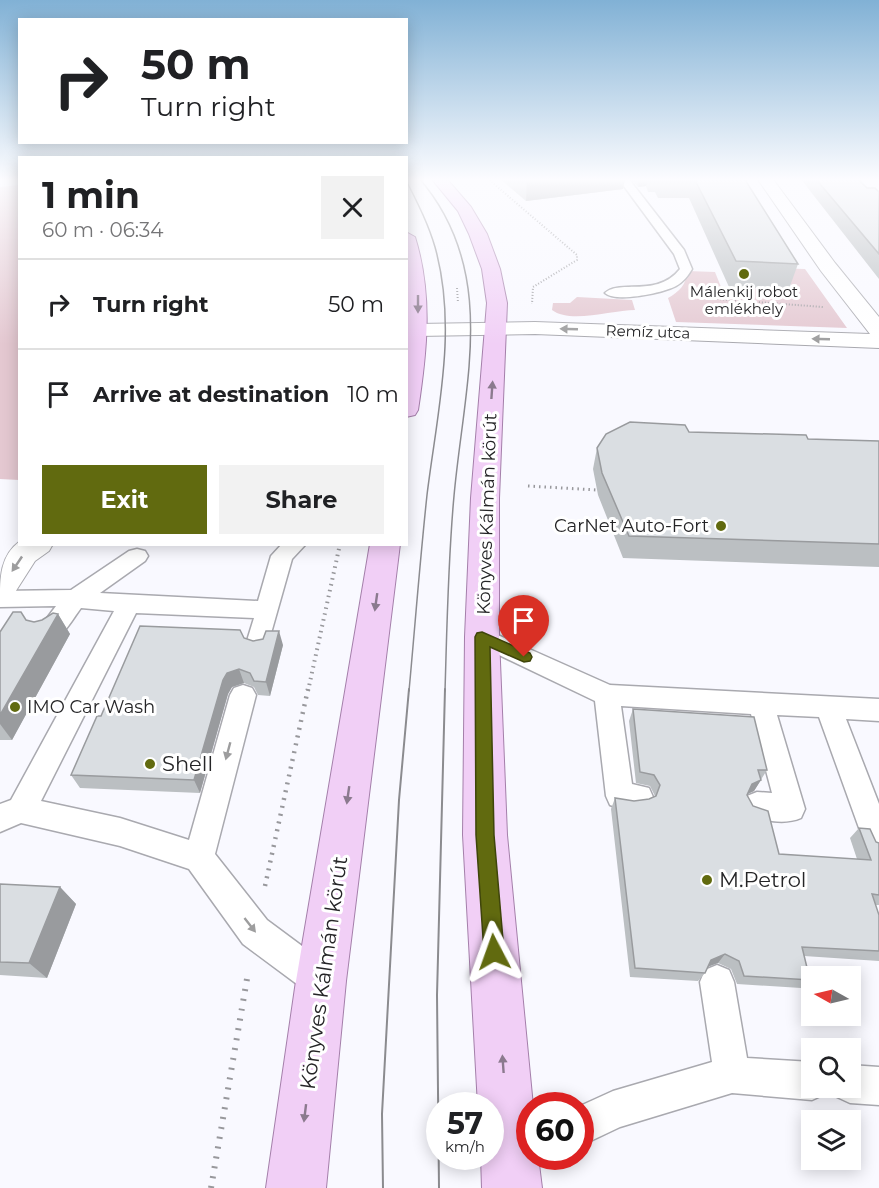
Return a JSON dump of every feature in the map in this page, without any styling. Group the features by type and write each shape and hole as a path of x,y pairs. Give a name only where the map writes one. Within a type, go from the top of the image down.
{"main road":[{"name":"Könyves Kálmán körút","path":"478,233 491,269 495,288 497,328 485,498 482,637 485,835 516,1158"},
{"path":"408,244 415,270 419,303 408,395"},
{"name":"Könyves Kálmán körút","path":"296,1188 321,981 385,546"}],"street":[{"path":"804,233 879,331"},
{"name":"Remíz utca","path":"417,330 497,328 879,341"},
{"path":"0,589 24,554 35,546"}],"lane":[{"path":"612,293 661,287 682,276 686,269 685,261 663,233"},
{"path":"649,237 666,237"},
{"path":"258,644 282,556 294,546"},
{"path":"48,633 75,599 137,556"},
{"path":"0,599 75,599 129,604 267,610"},
{"path":"129,604 11,814 120,832 199,858 255,932 321,981"},
{"path":"482,637 607,695 879,711"},
{"path":"199,858 243,694"},
{"path":"607,695 620,796 639,797"},
{"path":"757,805 791,809 760,704"},
{"path":"829,708 878,840"},
{"path":"717,982 732,1075"},
{"path":"594,1120 613,1110 732,1075 801,1080"},
{"path":"861,1085 879,1086"}],"path":[{"path":"526,304 532,306 533,287 577,260 577,255 552,233"},
{"path":"456,288 458,303"},
{"path":"717,299 822,307"},
{"path":"528,486 597,490"},
{"path":"211,1188 255,932 340,546"}],"shaded area":[{"path":"0,233 18,233 18,480 0,479"},
{"path":"770,268 805,269 847,328 676,322 668,298 682,287 687,271 715,272 721,287 794,290 787,278"},
{"path":"577,297 632,300 635,310 569,316 552,310 553,303 570,303"}],"building":[{"path":"722,233 779,233 798,264 736,261"},
{"path":"862,233 879,233 879,254"},
{"name":"CarNet Auto-Fort","path":"630,422 685,425 689,432 806,435 808,439 879,441 879,544 629,536 602,473 597,448 606,434"},
{"path":"13,612 21,612 26,620 34,622 53,613 58,614 0,715 0,632"},
{"path":"140,626 240,630 244,638 253,641 263,639 266,631 279,631 266,682 254,681 250,673 239,669 227,673 223,680 194,780 71,775 97,716 101,716"},
{"path":"633,709 754,717 767,770 758,770 761,780 752,784 747,795 753,806 768,811 779,854 871,860 859,828 870,829 876,842 879,843 879,895 872,894 879,915 879,951 802,947 807,966 801,966 801,979 744,976 739,961 725,954 711,960 705,973 635,968 615,798 634,801 656,796 660,785 654,775 640,772"},
{"path":"0,884 60,887 29,963 0,962"}],"tram line":[{"path":"409,691 424,519 440,402 445,340 442,278 430,233"},
{"path":"445,691 452,520 469,371 471,330 468,290 460,252 452,233"},
{"path":"383,1188 382,1114 399,800 409,689"},
{"path":"439,1188 437,995 445,689"}],"place":[{"name":"Málenkij robot emlékhely","path":"744,274"},
{"name":"CarNet Auto-Fort","path":"721,526"},
{"name":"IMO Car Wash","path":"15,707"},
{"name":"Shell","path":"150,764"},
{"name":"M.Petrol","path":"707,880"}],"route":[{"path":"494,952 485,835 482,637 524,657"}]}
